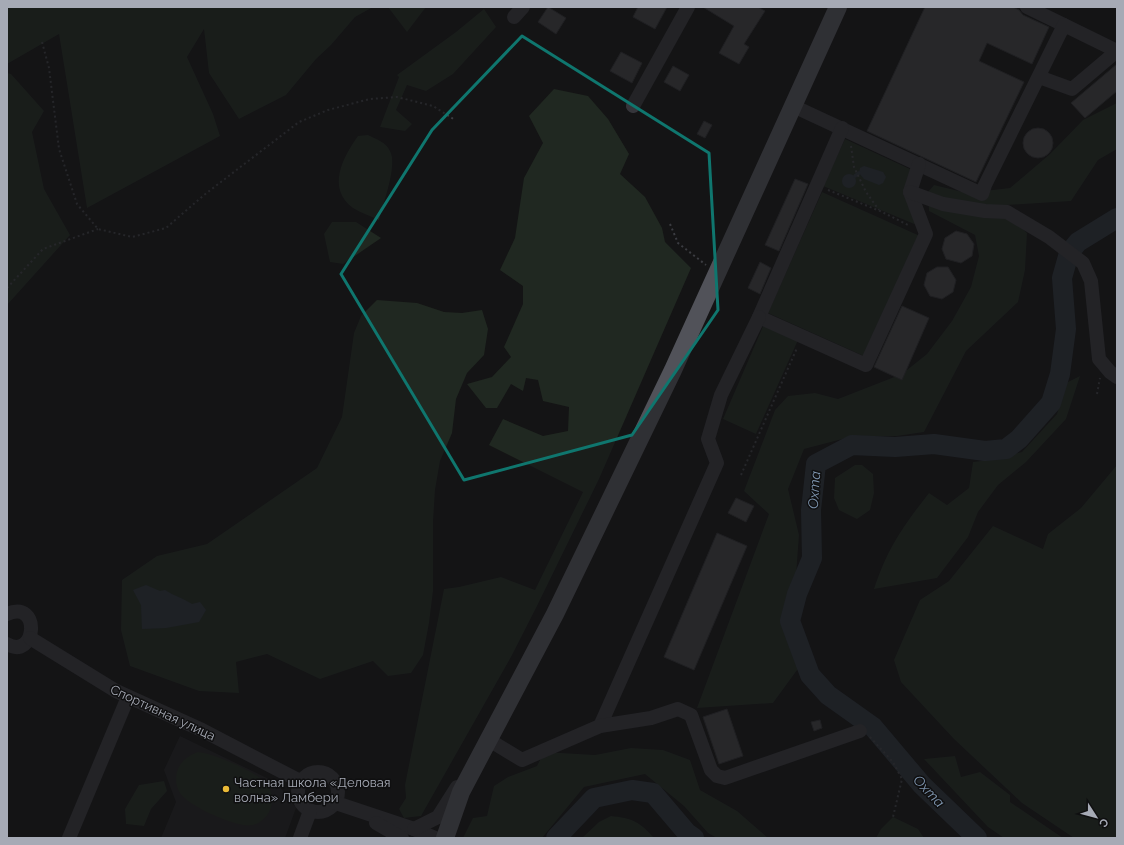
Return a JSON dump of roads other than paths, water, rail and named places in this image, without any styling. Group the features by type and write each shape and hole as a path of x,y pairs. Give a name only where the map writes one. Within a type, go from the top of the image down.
{"main road":[{"path":"445,838 461,792 555,614 670,377 838,7"}],"street":[{"path":"633,106 688,7"},
{"path":"1027,7 1117,51 1072,89 1039,77"},
{"path":"794,106 982,194 1064,25"},
{"path":"600,726 717,463 708,439 720,395 759,317 817,186 846,130"},
{"path":"759,317 866,365 926,234 910,192 919,164"},
{"path":"910,192 943,204 985,211 1007,212 1057,244 1083,263 1091,281 1099,359 1110,372 1117,377"},
{"path":"7,614 16,612 24,614 30,620 32,628 30,638 26,643 18,646 7,644"},
{"name":"Спортивная улица","path":"30,638 57,657 128,697 202,730 300,781"},
{"path":"69,838 128,697"},
{"path":"489,740 522,760 600,726 651,718 678,709 691,716 712,770 717,776 726,778 860,731"},
{"path":"402,838 342,805 338,795 337,784 330,775 319,772 308,774 300,781 297,791 299,802 305,810 326,811 342,805 414,829 435,838"},
{"path":"414,829 438,817 457,787 470,774"},
{"path":"300,838 310,811"}],"waterway":[{"path":"855,176 859,173"},
{"name":"Охта","path":"977,838 922,785 873,727 828,695 810,675 790,621 797,594 812,558 811,510 816,464 852,445 895,447 934,444 985,451 1006,449 1019,439 1051,403 1060,374 1066,329 1062,278 1069,253 1078,242 1117,218"},
{"name":"Охта","path":"556,838 594,798 632,790 653,793 687,833 694,838"}],"place":[{"name":"Частная школа «Деловая волна» Ламбери","path":"226,789"}]}
